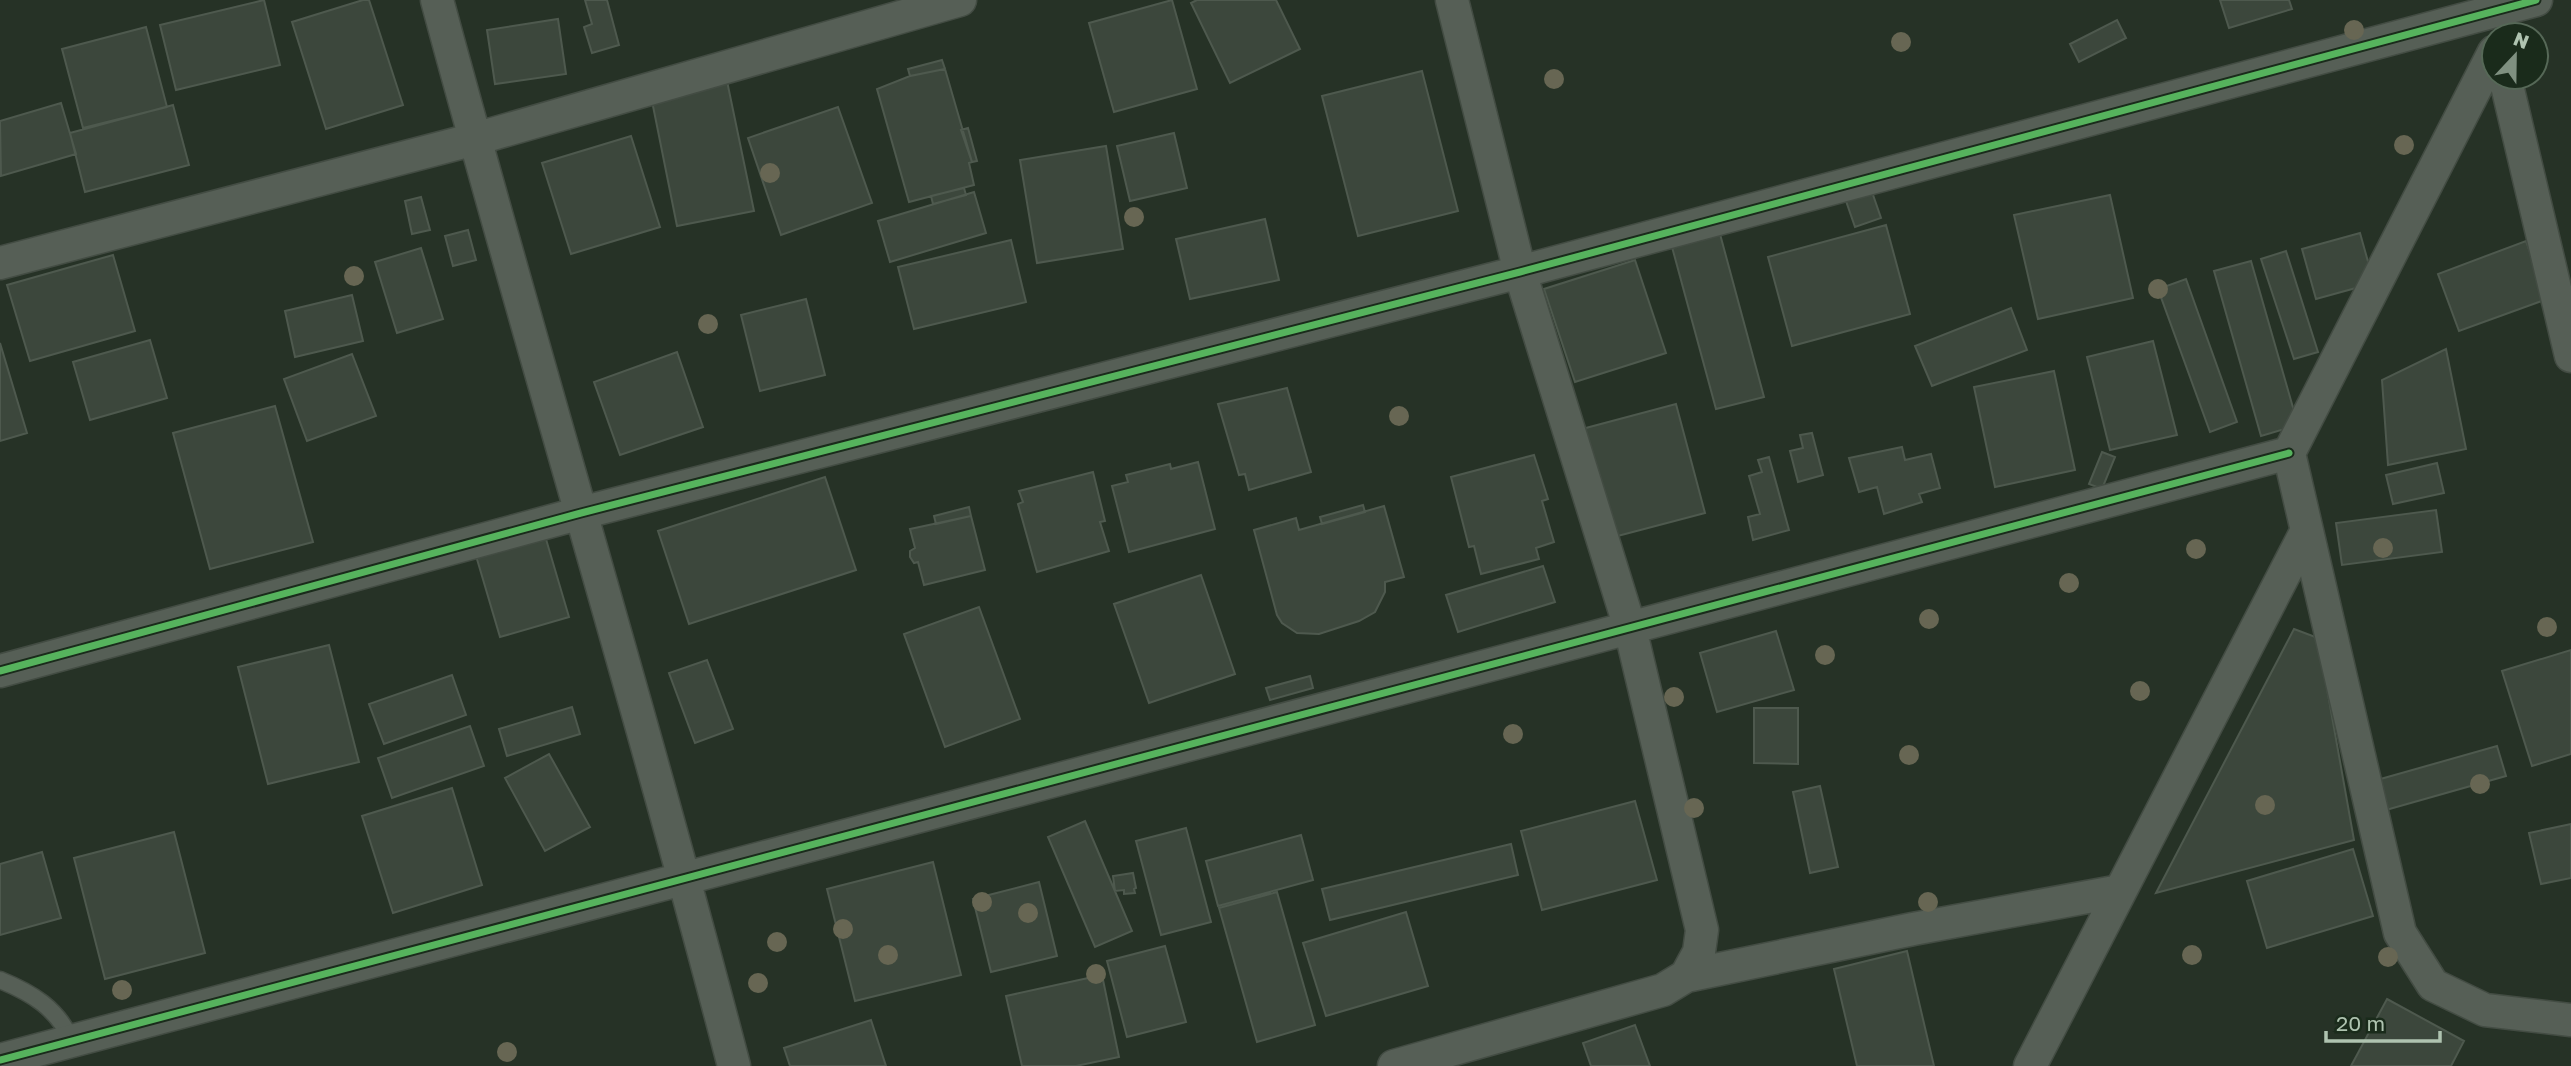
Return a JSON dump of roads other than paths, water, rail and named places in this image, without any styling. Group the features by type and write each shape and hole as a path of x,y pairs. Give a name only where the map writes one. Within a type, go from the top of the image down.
{"street":[{"path":"438,0 474,139 685,878 734,1066"},
{"path":"0,263 474,139 960,0"},
{"path":"1452,0 1520,272 1630,628 1702,930 1699,952 1686,976"},
{"path":"0,671 581,513 1520,272 2513,11"},
{"path":"2480,79 2289,453 2400,933 2433,985 2485,1010 2571,1020"},
{"path":"2508,91 2571,356"},
{"path":"0,1060 2289,453"},
{"path":"2030,1066 2306,532"},
{"path":"1394,1066 1663,990 1686,976 1913,929 2120,891"}],"lane":[{"path":"0,980 29,992 64,1022 72,1041"}]}
